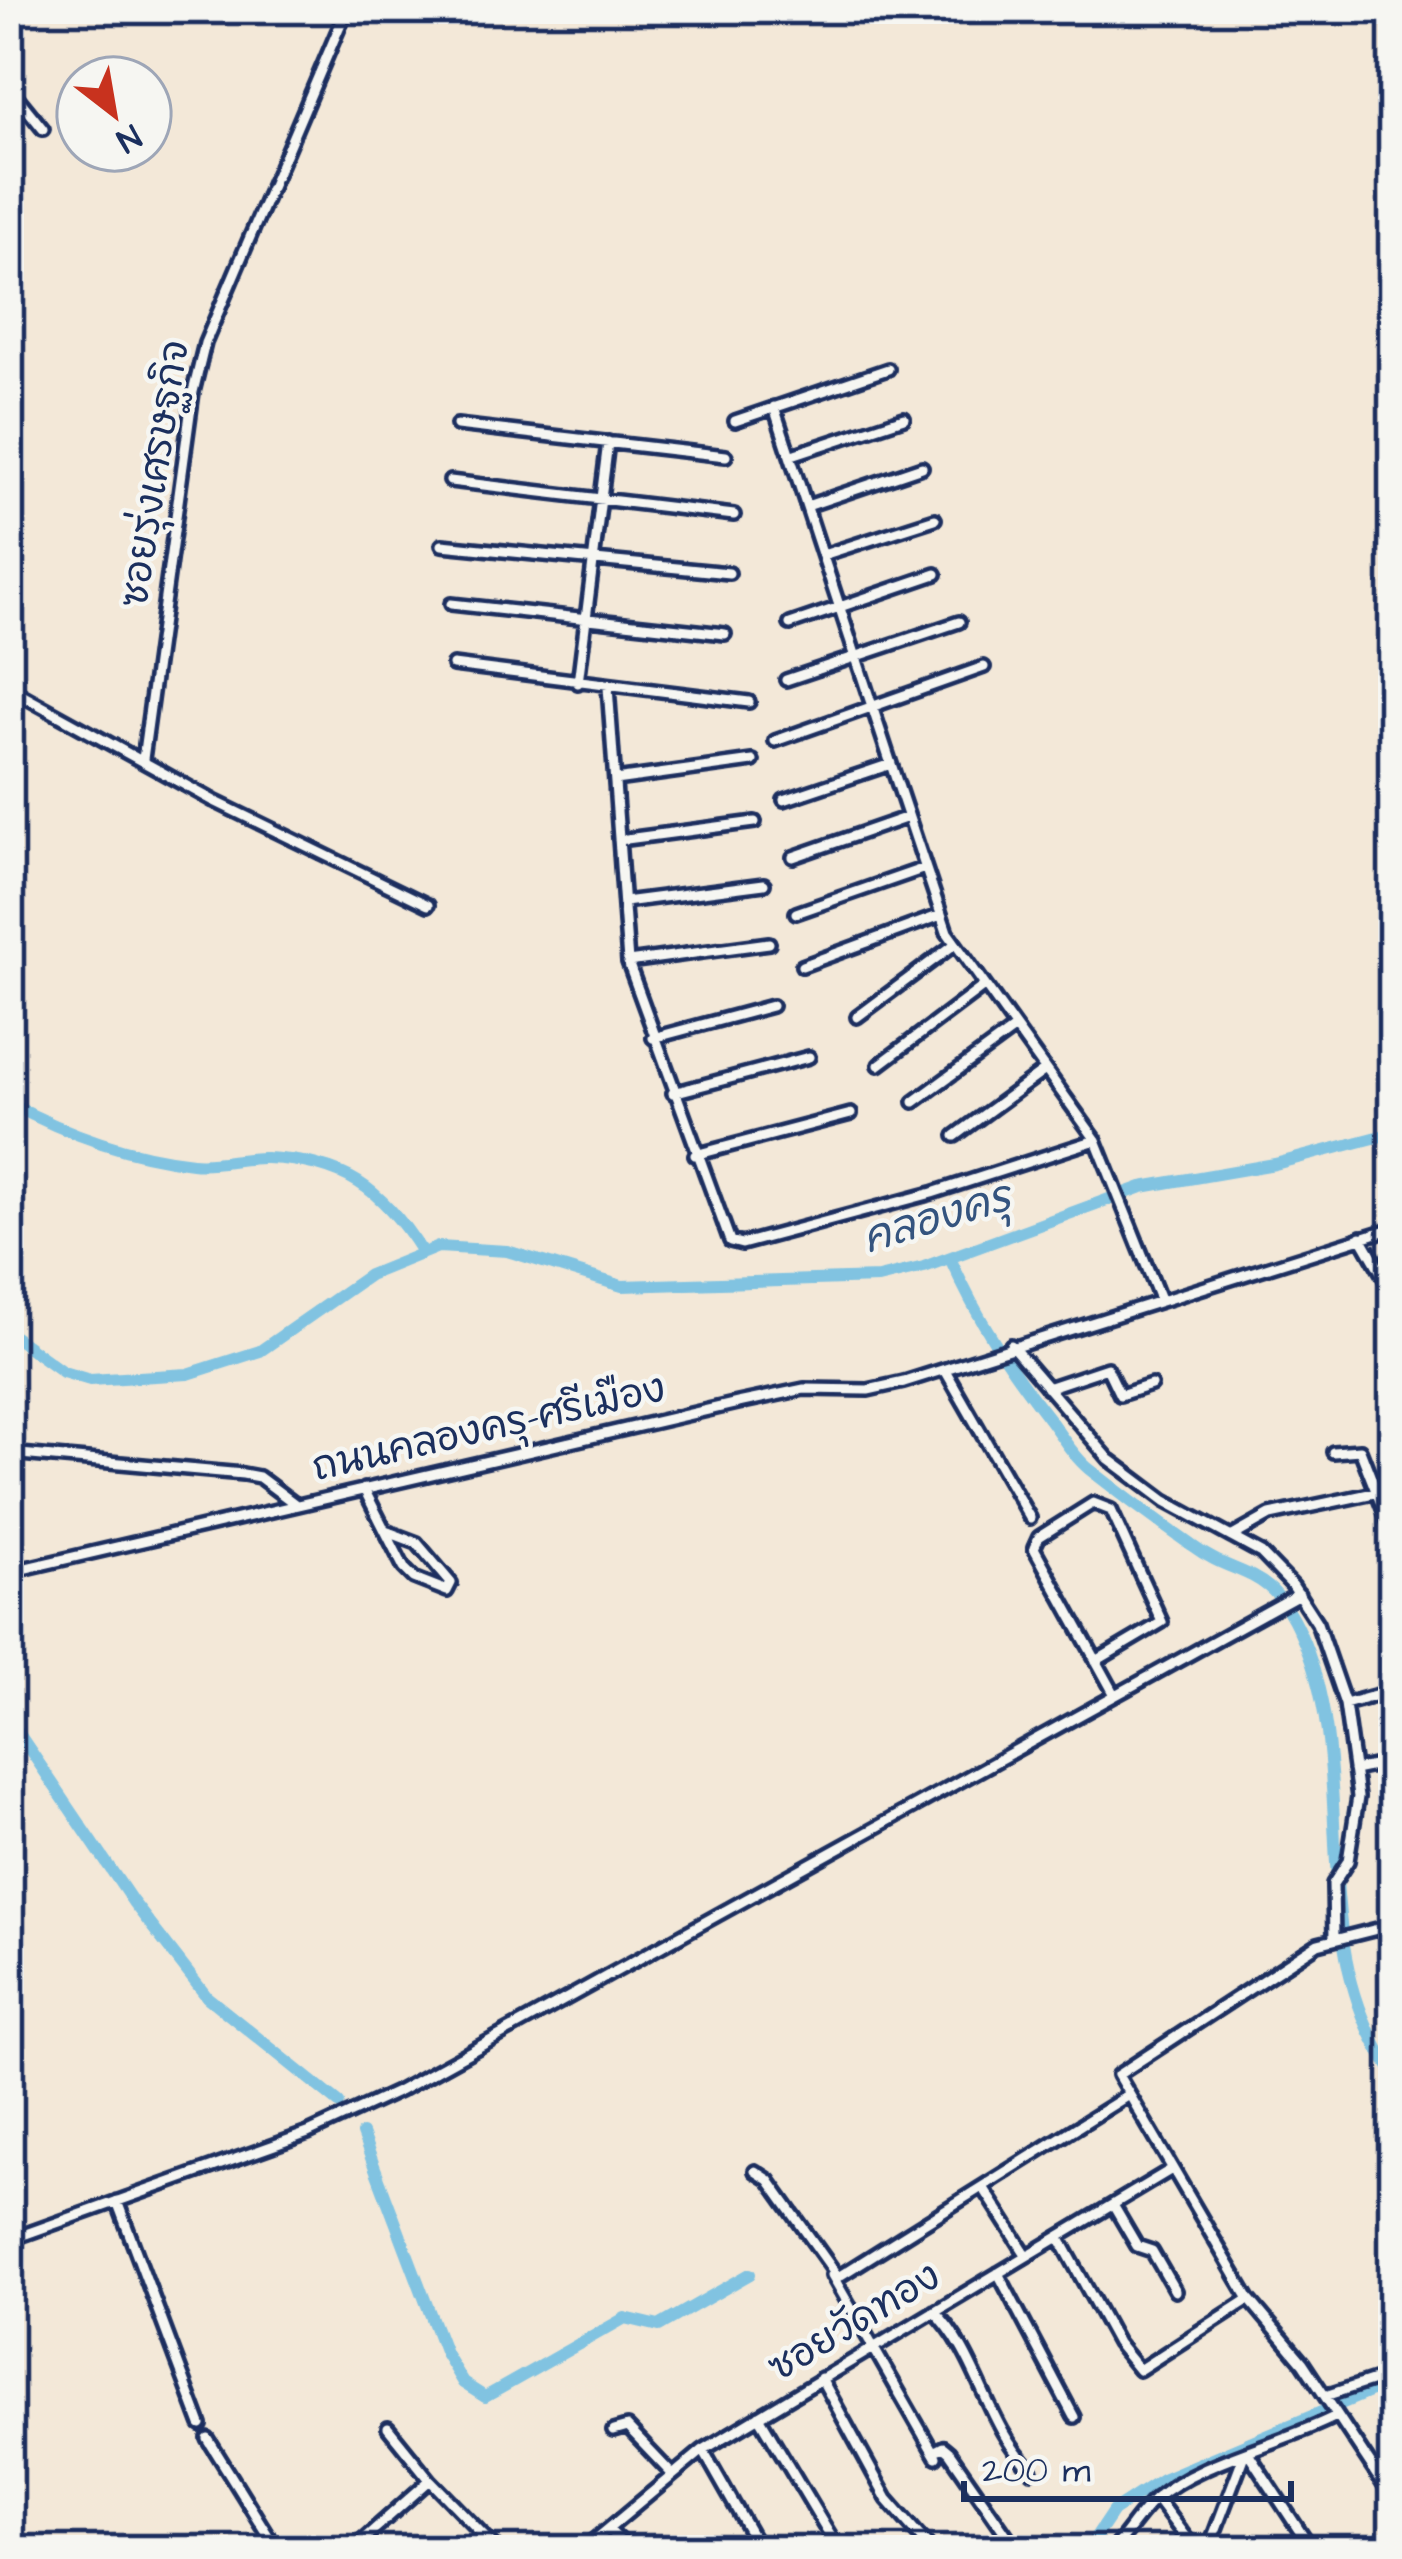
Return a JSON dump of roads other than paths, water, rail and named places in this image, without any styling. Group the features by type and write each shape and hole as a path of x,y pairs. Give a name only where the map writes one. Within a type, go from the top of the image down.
{"street":[{"name":"ซอยรุ่งเศรษฐกิจ","path":"142,759 190,410 205,343 347,9"},
{"path":"9,87 43,129"},
{"path":"735,421 888,369"},
{"path":"774,407 941,915 955,944 1096,1140 1160,1299"},
{"path":"792,455 904,418"},
{"path":"457,425 726,456"},
{"path":"578,683 608,442"},
{"path":"807,506 922,467"},
{"path":"450,481 734,514"},
{"path":"823,555 934,519"},
{"path":"442,545 729,574"},
{"path":"790,624 936,574"},
{"path":"451,604 725,634"},
{"path":"786,680 959,622"},
{"path":"453,664 608,688 749,702"},
{"path":"775,741 984,667"},
{"path":"9,688 255,822 428,905"},
{"path":"608,688 628,962 722,1231 730,1241 742,1244 932,1193 1096,1140"},
{"path":"615,780 753,761"},
{"path":"784,800 891,764"},
{"path":"793,857 908,817"},
{"path":"619,840 755,823"},
{"path":"796,913 925,868"},
{"path":"624,902 764,884"},
{"path":"802,966 941,915"},
{"path":"628,962 769,943"},
{"path":"857,1017 955,944"},
{"path":"878,1065 984,986"},
{"path":"653,1038 772,1006"},
{"path":"914,1102 1014,1029"},
{"path":"673,1094 809,1057"},
{"path":"956,1136 1046,1070"},
{"path":"695,1155 851,1114"},
{"name":"ถนนคลองครุ-ศรีเมือง","path":"9,1572 782,1394 868,1390 1393,1228"},
{"path":"1361,1238 1393,1293"},
{"path":"1008,1345 1109,1459 1165,1502 1276,1567 1317,1623 1345,1704 1354,1770 1357,1821 1348,1861 1334,1884 1341,1936"},
{"path":"1047,1388 1107,1368 1120,1395 1151,1385"},
{"path":"945,1370 1030,1518"},
{"path":"1333,1452 1358,1447 1393,1534"},
{"path":"9,1453 243,1474 259,1477 295,1504"},
{"path":"364,1489 388,1532 414,1578 447,1591 452,1583 417,1543 388,1532"},
{"path":"1231,1537 1270,1516 1393,1489"},
{"path":"1096,1661 1162,1622 1111,1510 1093,1504 1039,1537 1034,1548 1096,1661 1114,1693"},
{"path":"9,2240 308,2133 483,2046 1295,1595"},
{"path":"1345,1704 1393,1691"},
{"path":"1354,1770 1393,1762"},
{"path":"1388,1892 1393,1914"},
{"path":"1393,1925 1341,1936 1118,2074 1250,2300 1331,2406 1393,2499"},
{"path":"832,2275 1127,2096"},
{"name":"ซอยวัดทอง","path":"583,2550 703,2450 1172,2169"},
{"path":"754,2171 769,2180 832,2275 935,2454 944,2447 949,2452 1017,2550"},
{"path":"983,2187 1027,2256"},
{"path":"118,2200 201,2426"},
{"path":"1113,2205 1137,2246 1152,2251 1174,2291"},
{"path":"1060,2237 1117,2343 1139,2370 1250,2300"},
{"path":"998,2273 1074,2417"},
{"path":"934,2311 957,2340 995,2422 1032,2471"},
{"path":"821,2378 887,2499 932,2550"},
{"path":"1112,2550 1156,2498 1247,2455 1374,2380 1393,2388"},
{"path":"759,2416 839,2550"},
{"path":"388,2428 430,2480 498,2550"},
{"path":"613,2431 627,2428 636,2433 670,2473"},
{"path":"208,2439 277,2550"},
{"path":"703,2450 760,2550"},
{"path":"1208,2550 1247,2455"},
{"path":"1247,2455 1312,2550"},
{"path":"351,2550 430,2480"},
{"path":"1156,2498 1195,2550"},
{"path":"609,2530 629,2550"},
{"path":"466,2550 483,2534"}],"waterway":[{"name":"คลองครุ","path":"9,1103 75,1133 168,1160 201,1164 293,1160 339,1172 376,1195 422,1252"},
{"name":"คลองครุ","path":"9,1333 63,1372 90,1380 188,1374 260,1351 369,1275 438,1247 507,1251 622,1286 878,1278 924,1267 1142,1187 1275,1164 1393,1133"},
{"path":"950,1258 1007,1361 1083,1464 1191,1545 1264,1584 1300,1633 1318,1686 1328,1742 1340,1913 1349,1969 1365,2022 1393,2072"},
{"path":"9,1719 133,1902 207,1997 339,2103"},
{"path":"362,2134 445,2353 463,2383 485,2397 625,2318 659,2326 750,2274"},
{"path":"1087,2550 1113,2511 1162,2479 1393,2382"}]}
